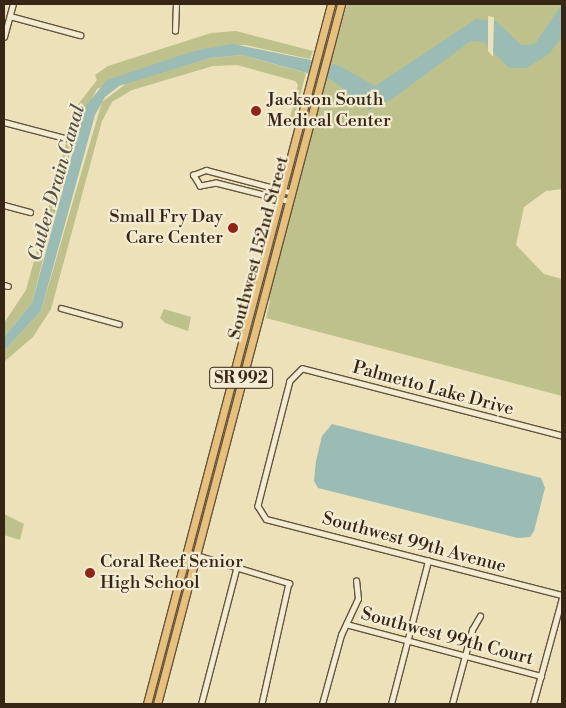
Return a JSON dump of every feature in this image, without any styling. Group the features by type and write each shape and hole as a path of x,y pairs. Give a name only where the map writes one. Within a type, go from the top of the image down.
{"main road":[{"name":"Southwest 152nd Street","path":"147,704 279,190 331,4"},
{"name":"Southwest 152nd Street","path":"157,704 289,192 341,4"}],"street":[{"path":"4,37 13,4"},
{"path":"175,31 176,4"},
{"path":"10,16 80,35"},
{"path":"4,122 66,138"},
{"path":"287,202 216,182 200,186 193,175 206,170 289,192"},
{"path":"4,205 30,212"},
{"path":"61,308 119,324"},
{"name":"Palmetto Lake Drive","path":"261,514 259,503 290,381 298,371 307,369 562,436"},
{"name":"Southwest 99th Avenue","path":"261,514 562,597"},
{"path":"186,552 289,582 291,592 262,704"},
{"path":"391,704 428,560"},
{"path":"201,704 237,566"},
{"path":"322,704 346,624 358,599 356,581"},
{"path":"533,704 562,597"},
{"path":"452,704 464,656 480,616"},
{"name":"Southwest 99th Court","path":"346,624 540,676"}],"green space":[{"path":"347,4 562,4 562,189 546,191 524,207 516,245 544,274 562,279 562,396 266,318 270,300 266,298"},
{"path":"236,31 313,51 310,59 245,45 197,50 97,89 76,129 32,303 4,337 4,323 26,290 76,107 97,80 95,75 108,66 211,33"},
{"path":"242,55 306,73 292,126 288,124 293,106 289,104 293,103 298,85 295,81 237,65 213,66 132,90 112,102 102,121 51,309 33,337 4,362 4,351 41,311 102,102 128,82 210,58"},
{"path":"164,309 191,317 188,331 165,323 160,318"},
{"path":"4,514 24,524 20,540 4,535"}],"water":[{"path":"562,4 562,37 549,54 526,68 509,68 483,42 471,41 392,99 369,110 332,80 242,55 210,58 119,86 105,97 95,115 41,311 4,351 4,337 32,303 85,107 107,80 197,50 233,44 340,66 375,86 476,19 496,21 521,45 535,44"},
{"path":"332,424 541,478 545,488 534,531 530,537 518,538 318,488 314,481 316,461 322,436"}],"pier":[{"path":"488,16 494,17 493,57 488,51"}],"place":[{"name":"Jackson South Medical Center","path":"256,111"},
{"name":"Small Fry Day Care Center","path":"233,228"},
{"name":"Coral Reef Senior High School","path":"90,573"}],"water label":[{"name":"Cutler Drain Canal","path":"57,183"}]}
